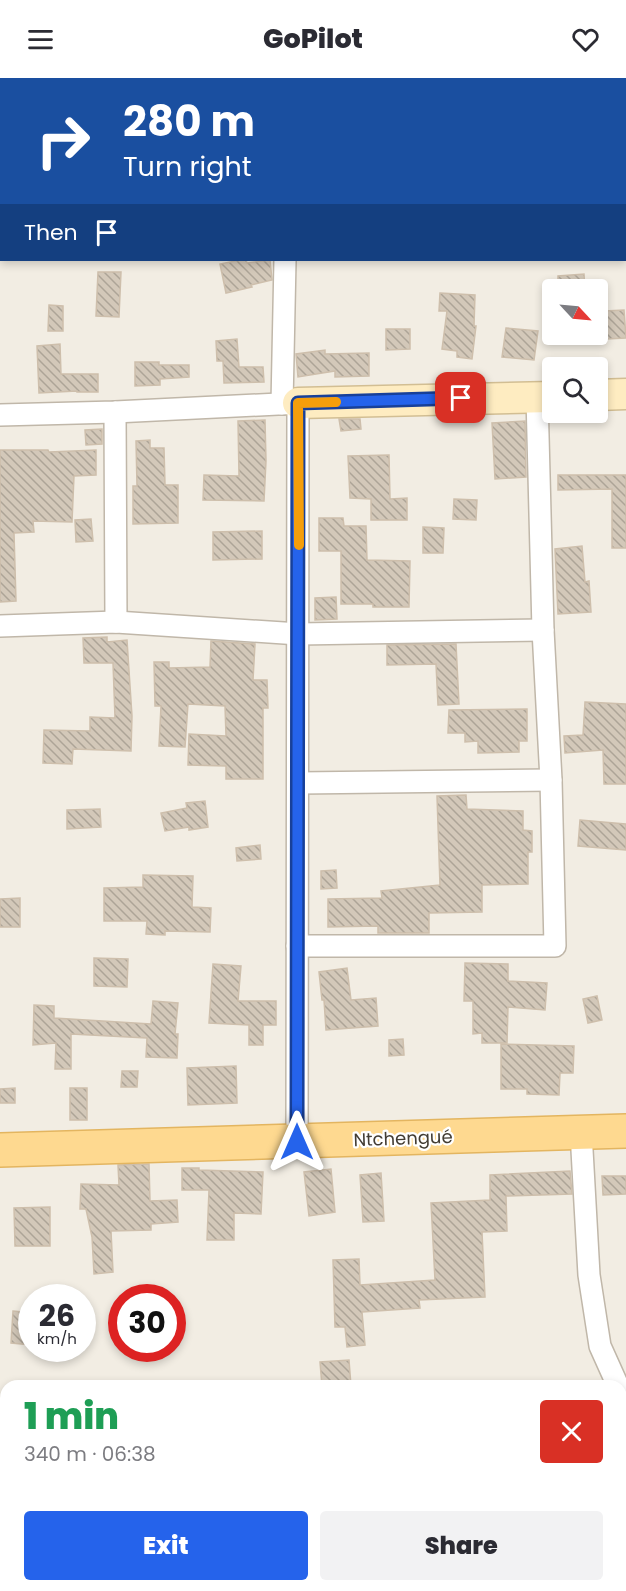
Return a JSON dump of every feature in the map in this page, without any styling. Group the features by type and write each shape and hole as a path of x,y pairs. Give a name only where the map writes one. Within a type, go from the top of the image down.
{"main road":[{"name":"Ntchengué","path":"0,1150 626,1131"}],"street":[{"path":"285,261 299,634 297,1142"},
{"path":"608,395 626,394"},
{"path":"0,415 290,403 542,397"},
{"path":"115,412 116,622"},
{"path":"297,946 555,946 551,780 543,630 544,423"},
{"path":"0,626 116,622 299,634 543,630"},
{"path":"299,783 551,780"},
{"path":"581,1132 589,1275 600,1346 615,1380"}],"building":[{"path":"235,261 246,261 247,263 270,261 272,280 226,293 220,264"},
{"path":"98,272 121,272 119,317 96,316"},
{"path":"584,274 584,279 558,279 558,276"},
{"path":"440,293 475,295 474,326 476,326 472,359 457,357 457,351 442,349 447,311 439,311"},
{"path":"49,305 63,306 63,331 48,331"},
{"path":"624,310 626,338 608,339 608,311"},
{"path":"506,328 538,331 534,360 502,357"},
{"path":"386,329 410,329 410,349 386,350"},
{"path":"237,339 239,367 263,367 264,382 224,383 223,361 217,361 216,341"},
{"path":"60,344 61,374 98,374 98,392 39,393 37,346"},
{"path":"325,350 325,354 369,353 369,376 335,377 335,371 298,377 296,354"},
{"path":"135,362 189,365 189,377 160,379 160,385 135,386"},
{"path":"339,419 360,419 361,429 341,431"},
{"path":"265,420 264,501 203,500 204,475 239,476 238,421"},
{"path":"525,421 526,477 495,479 492,423"},
{"path":"102,429 102,444 86,445 85,430"},
{"path":"150,440 150,448 164,448 165,485 178,485 178,523 133,524 133,486 137,486 136,441"},
{"path":"0,450 48,450 49,452 96,450 96,475 74,476 72,522 33,521 34,532 14,533 16,601 0,602"},
{"path":"389,455 390,499 407,498 407,520 371,520 371,499 350,498 348,456"},
{"path":"558,475 626,475 626,548 612,548 612,489 558,490"},
{"path":"454,499 477,500 476,520 453,519"},
{"path":"319,518 343,518 344,526 366,526 367,560 410,561 409,607 341,604 341,551 319,551"},
{"path":"91,519 93,541 76,542 75,520"},
{"path":"423,527 444,528 443,553 423,553"},
{"path":"262,531 262,559 213,560 213,532"},
{"path":"582,546 585,582 589,581 591,612 558,614 555,549"},
{"path":"336,597 337,619 315,620 315,598"},
{"path":"107,637 107,642 127,640 132,716 131,751 73,749 72,764 43,763 44,730 90,731 90,717 115,718 113,663 84,663 83,638"},
{"path":"211,641 255,644 253,680 267,680 268,708 263,708 263,779 226,779 226,766 188,765 189,734 226,736 225,706 188,704 185,747 159,746 161,706 155,706 154,662 169,662 169,668 210,667"},
{"path":"456,644 459,704 438,705 436,664 387,665 387,645"},
{"path":"585,702 626,704 626,784 604,784 603,750 565,753 564,736 583,735"},
{"path":"527,709 527,741 519,741 519,752 478,753 478,741 465,742 465,733 448,733 449,710"},
{"path":"466,795 467,809 523,811 523,830 532,831 532,852 528,852 528,884 482,885 482,912 429,913 429,933 378,933 378,926 328,927 328,899 382,898 381,891 440,885 437,796"},
{"path":"205,801 208,827 165,831 161,813 187,808 186,803"},
{"path":"100,809 101,827 67,829 67,810"},
{"path":"580,820 626,824 626,850 578,846"},
{"path":"260,845 261,859 237,861 236,848"},
{"path":"336,870 337,888 321,889 321,871"},
{"path":"143,875 193,876 192,907 211,908 210,932 165,931 165,935 146,934 147,921 104,921 104,888 143,887"},
{"path":"20,898 20,927 0,927 0,899"},
{"path":"94,958 128,959 127,987 94,986"},
{"path":"465,963 508,964 508,981 547,983 545,1010 508,1007 507,1043 482,1043 482,1033 473,1034 473,1001 464,1001"},
{"path":"213,964 241,966 238,1001 276,1001 276,1025 263,1025 263,1045 249,1045 249,1025 209,1023"},
{"path":"347,968 351,1000 376,998 378,1026 326,1030 319,972"},
{"path":"597,996 602,1020 588,1023 583,999"},
{"path":"153,1001 178,1003 175,1034 178,1034 177,1058 146,1057 147,1038 71,1034 71,1069 55,1069 56,1043 33,1045 34,1005 54,1006 54,1018 151,1024"},
{"path":"403,1039 404,1055 389,1056 389,1040"},
{"path":"501,1044 574,1046 573,1073 560,1073 559,1095 527,1094 527,1089 501,1089"},
{"path":"236,1066 237,1103 188,1105 187,1068"},
{"path":"122,1071 138,1071 137,1087 121,1087"},
{"path":"15,1088 15,1103 0,1103 0,1089"},
{"path":"70,1088 87,1088 87,1120 70,1120"},
{"path":"149,1164 150,1201 177,1200 178,1222 151,1224 151,1230 111,1231 113,1272 94,1274 92,1237 86,1209 80,1209 81,1184 119,1185 118,1165"},
{"path":"182,1168 263,1172 261,1214 234,1213 234,1240 207,1240 209,1190 182,1190"},
{"path":"331,1169 335,1212 309,1216 304,1172"},
{"path":"570,1171 572,1194 506,1196 507,1231 482,1232 485,1297 419,1300 420,1308 362,1312 365,1345 347,1347 345,1327 335,1327 333,1260 359,1259 360,1285 435,1280 431,1203 490,1200 490,1175"},
{"path":"381,1173 384,1221 363,1222 360,1175"},
{"path":"602,1176 626,1176 626,1194 603,1195"},
{"path":"50,1207 50,1246 15,1246 14,1208"},
{"path":"13,1311 18,1312 18,1344 11,1343"},
{"path":"349,1360 351,1380 322,1380 320,1362"}],"slow traffic":[{"path":"299,545 298,403 336,402"}],"route":[{"path":"297,1142 298,403 461,398"}]}
